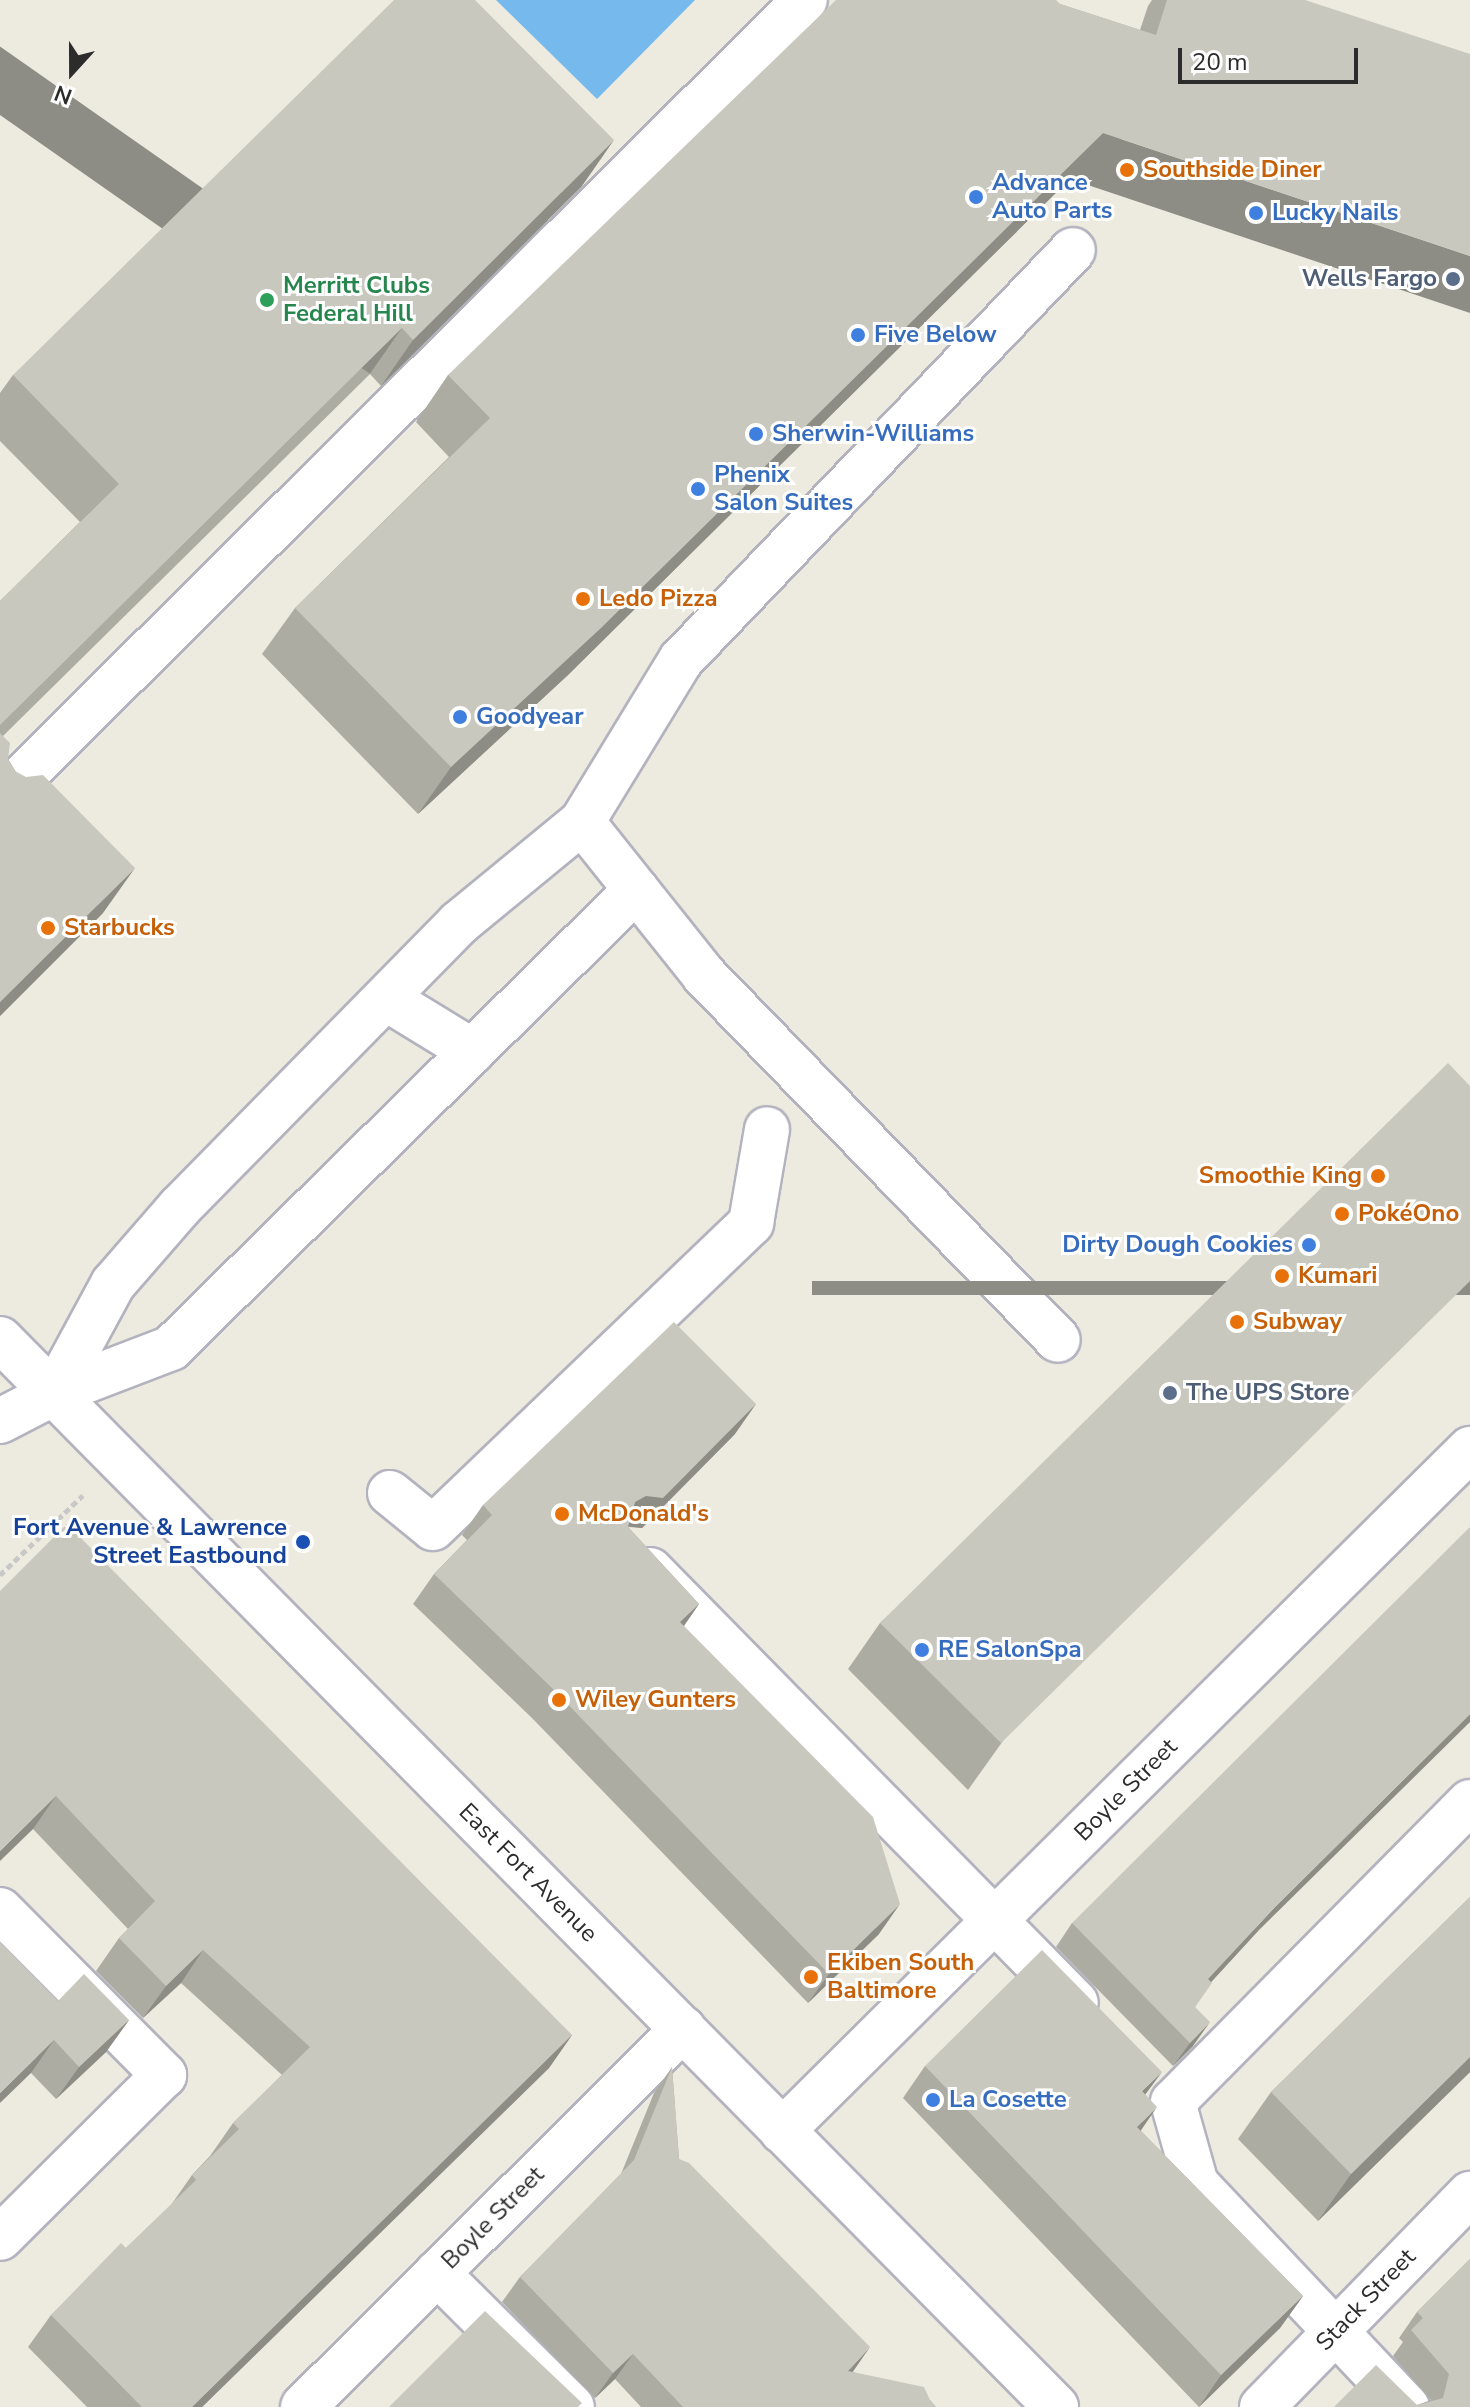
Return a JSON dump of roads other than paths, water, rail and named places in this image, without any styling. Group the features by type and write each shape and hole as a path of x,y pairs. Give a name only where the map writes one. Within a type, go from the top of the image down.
{"street":[{"path":"0,799 805,0"},
{"path":"54,1393 113,1284 180,1207 459,923 582,822 681,660 1073,250"},
{"path":"582,822 704,975 1058,1340"},
{"path":"0,1421 54,1393 171,1348 636,890"},
{"path":"387,999 472,1051"},
{"path":"390,1493 433,1528 751,1223 767,1129"},
{"name":"East Fort Avenue","path":"0,1339 1056,2407"},
{"name":"Boyle Street","path":"782,2131 1470,1449"},
{"path":"631,1550 1110,2038"},
{"path":"1173,2102 1470,1802"},
{"path":"0,1910 164,2075 0,2238"},
{"name":"Boyle Street","path":"303,2407 683,2029"},
{"path":"1141,2070 1173,2102 1196,2184 1407,2407"},
{"name":"Stack Street","path":"1262,2407 1470,2194"},
{"path":"437,2273 572,2407"}],"water":[{"path":"496,0 695,0 597,99"}],"place":[{"name":"Southside Diner","path":"1127,170"},
{"name":"Advance Auto Parts","path":"976,197"},
{"name":"Lucky Nails","path":"1256,213"},
{"name":"Wells Fargo","path":"1453,279"},
{"name":"Merritt Clubs Federal Hill","path":"267,300"},
{"name":"Five Below","path":"858,335"},
{"name":"Sherwin-Williams","path":"756,434"},
{"name":"Phenix Salon Suites","path":"698,489"},
{"name":"Ledo Pizza","path":"583,599"},
{"name":"Goodyear","path":"460,717"},
{"name":"Starbucks","path":"48,928"},
{"name":"Smoothie King","path":"1378,1176"},
{"name":"PokéOno","path":"1342,1214"},
{"name":"Dirty Dough Cookies","path":"1309,1245"},
{"name":"Kumari","path":"1282,1276"},
{"name":"Subway","path":"1237,1322"},
{"name":"The UPS Store","path":"1170,1393"},
{"name":"McDonald's","path":"562,1514"},
{"name":"Fort Avenue & Lawrence Street Eastbound","path":"303,1542"},
{"name":"RE SalonSpa","path":"922,1650"},
{"name":"Wiley Gunters","path":"559,1700"},
{"name":"Ekiben South Baltimore","path":"811,1977"},
{"name":"La Cosette","path":"933,2100"}]}
